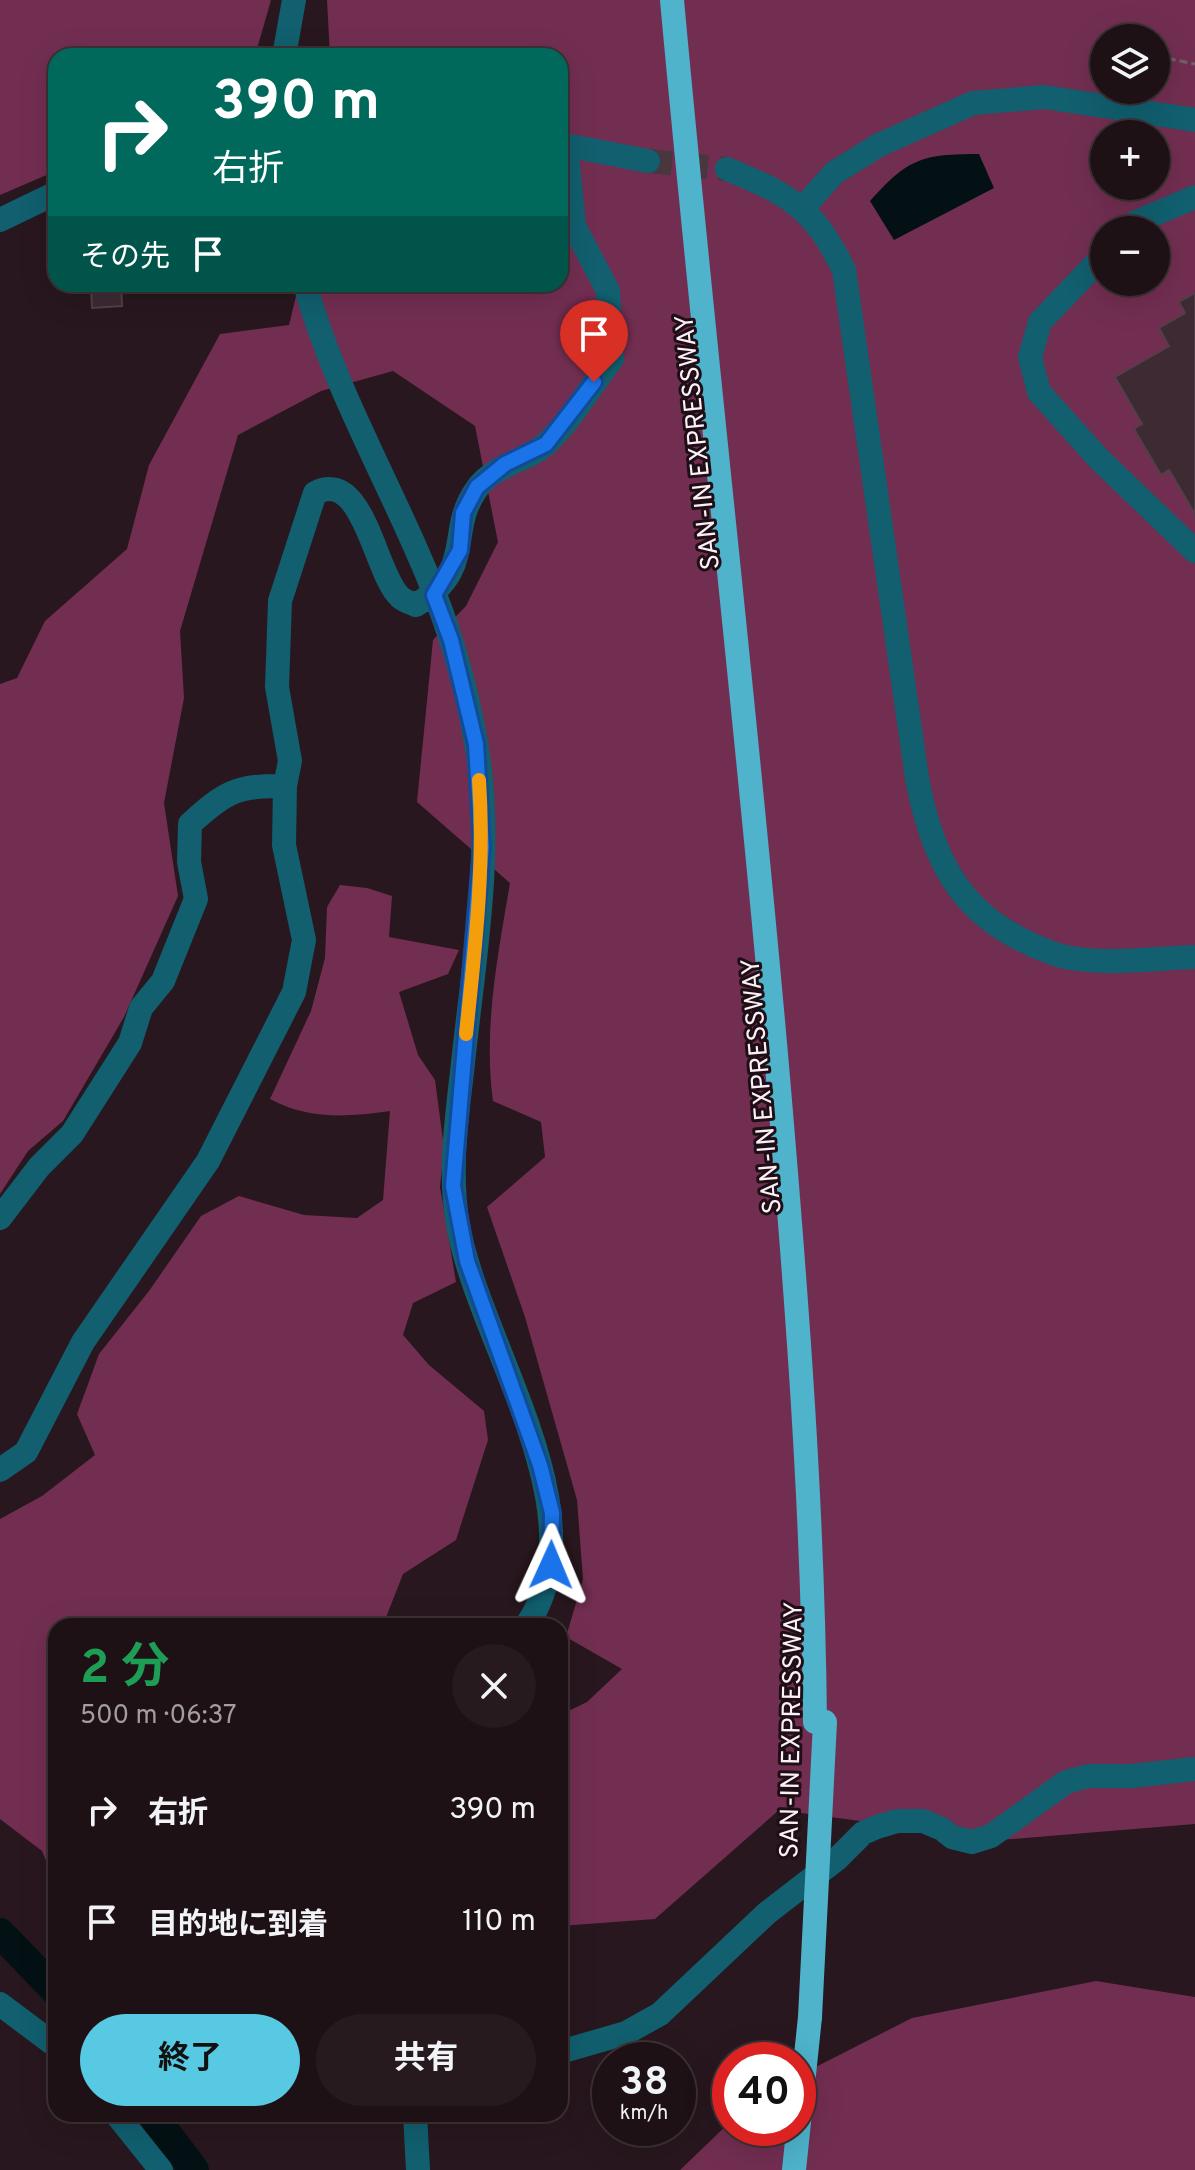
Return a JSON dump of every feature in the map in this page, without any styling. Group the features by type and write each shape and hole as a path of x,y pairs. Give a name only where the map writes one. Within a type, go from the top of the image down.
{"highway":[{"name":"SAN-IN EXPRESSWAY","path":"672,0 765,926 797,1301 820,1722"},
{"name":"SAN-IN EXPRESSWAY","path":"684,0 777,925 810,1306 822,1514 820,1722 794,2170"},
{"name":"SAN-IN EXPRESSWAY","path":"800,2042 805,2017"},
{"path":"785,2170 787,2146"}],"street":[{"path":"285,48 294,0"},
{"path":"803,208 834,173 879,145 973,103 1044,97 1195,120"},
{"path":"568,146 648,161"},
{"path":"727,169 774,188 803,208 827,235 844,270 917,778 926,828 955,887 1000,927 1057,955 1106,959 1195,957"},
{"path":"0,1470 26,1452 83,1342 208,1161 294,992 304,940 284,845 285,786 290,761 277,687 280,601 315,493 325,487 338,489 353,505 369,530 390,583 400,597 416,605 434,595 460,550 463,513 477,487 505,464 546,444 612,359 608,291 574,226 568,182"},
{"path":"0,220 48,197"},
{"path":"1150,216 1195,197"},
{"path":"1090,270 1040,322 1030,357 1039,392 1099,459 1195,551"},
{"path":"307,292 318,334 343,395 417,551 451,640 476,744 482,834 480,903 453,1186 467,1261 540,1465 552,1513 551,1565 530,1618"},
{"path":"0,1218 39,1167 72,1134 130,1043 141,1008 163,981 196,899 189,862 190,824 223,794 252,785 285,786"},
{"path":"568,2050 626,2033 660,2014 767,1913 837,1859 863,1833 897,1821 923,1821 952,1837 972,1842 991,1836 1066,1782 1088,1776 1131,1776 1195,1768"},
{"path":"0,2004 48,2040"},
{"path":"122,2122 161,2170"},
{"path":"415,2122 418,2170"}],"path":[{"path":"1170,59 1195,64"}],"shaded area":[{"path":"0,0 271,0 257,48 48,48 48,174 0,195"},
{"path":"327,0 1195,0 1195,1824 1000,1840 779,1810 655,1919 568,1925 568,1711 587,1702 622,1669 568,1638 583,1579 577,1500 525,1317 487,1207 545,1157 541,1122 493,1101 491,1019 510,883 417,802 433,640 466,606 498,542 475,426 393,371 321,391 238,435 180,631 184,698 164,803 178,896 124,1017 63,1121 28,1151 0,1194 0,684 17,678 45,621 127,549 149,465 220,334 289,325 297,292 568,292 568,48 330,48"},
{"path":"979,154 994,188 894,240 870,201 883,187 918,161 944,155"},
{"path":"340,885 367,888 392,896 389,937 459,950 448,974 399,992 418,1055 435,1080 444,1148 440,1187 456,1282 413,1303 403,1335 429,1365 484,1411 488,1440 456,1540 403,1574 386,1618 48,1618 48,1866 42,1851 0,1819 0,1519 42,1496 95,1455 77,1414 99,1354 149,1291 201,1216 239,1196 304,1215 357,1218 383,1200 390,1111 359,1115 314,1114 270,1099 311,1011 325,958 327,907"},
{"path":"1096,1981 1195,1997 1195,2170 680,2170 712,2139 712,2146 816,2146 816,2067 912,2018"}],"building":[{"path":"91,292 121,292 122,306 92,308"},
{"path":"1195,293 1195,514 1169,470 1161,475 1134,429 1142,424 1115,377 1169,346 1159,328 1185,313 1179,302"}],"waterway":[{"path":"0,1933 48,1983"},
{"path":"158,2122 194,2170"}],"tunnel":[{"path":"648,161 727,169"}],"slow traffic":[{"path":"466,1034 480,903 482,847 479,780"}],"route":[{"path":"551,1565 552,1513 540,1465 467,1261 458,1226 453,1186 480,903 482,847 476,744 451,640 434,595 452,570 460,550 463,513 477,487 505,464 546,444 594,382"}]}
